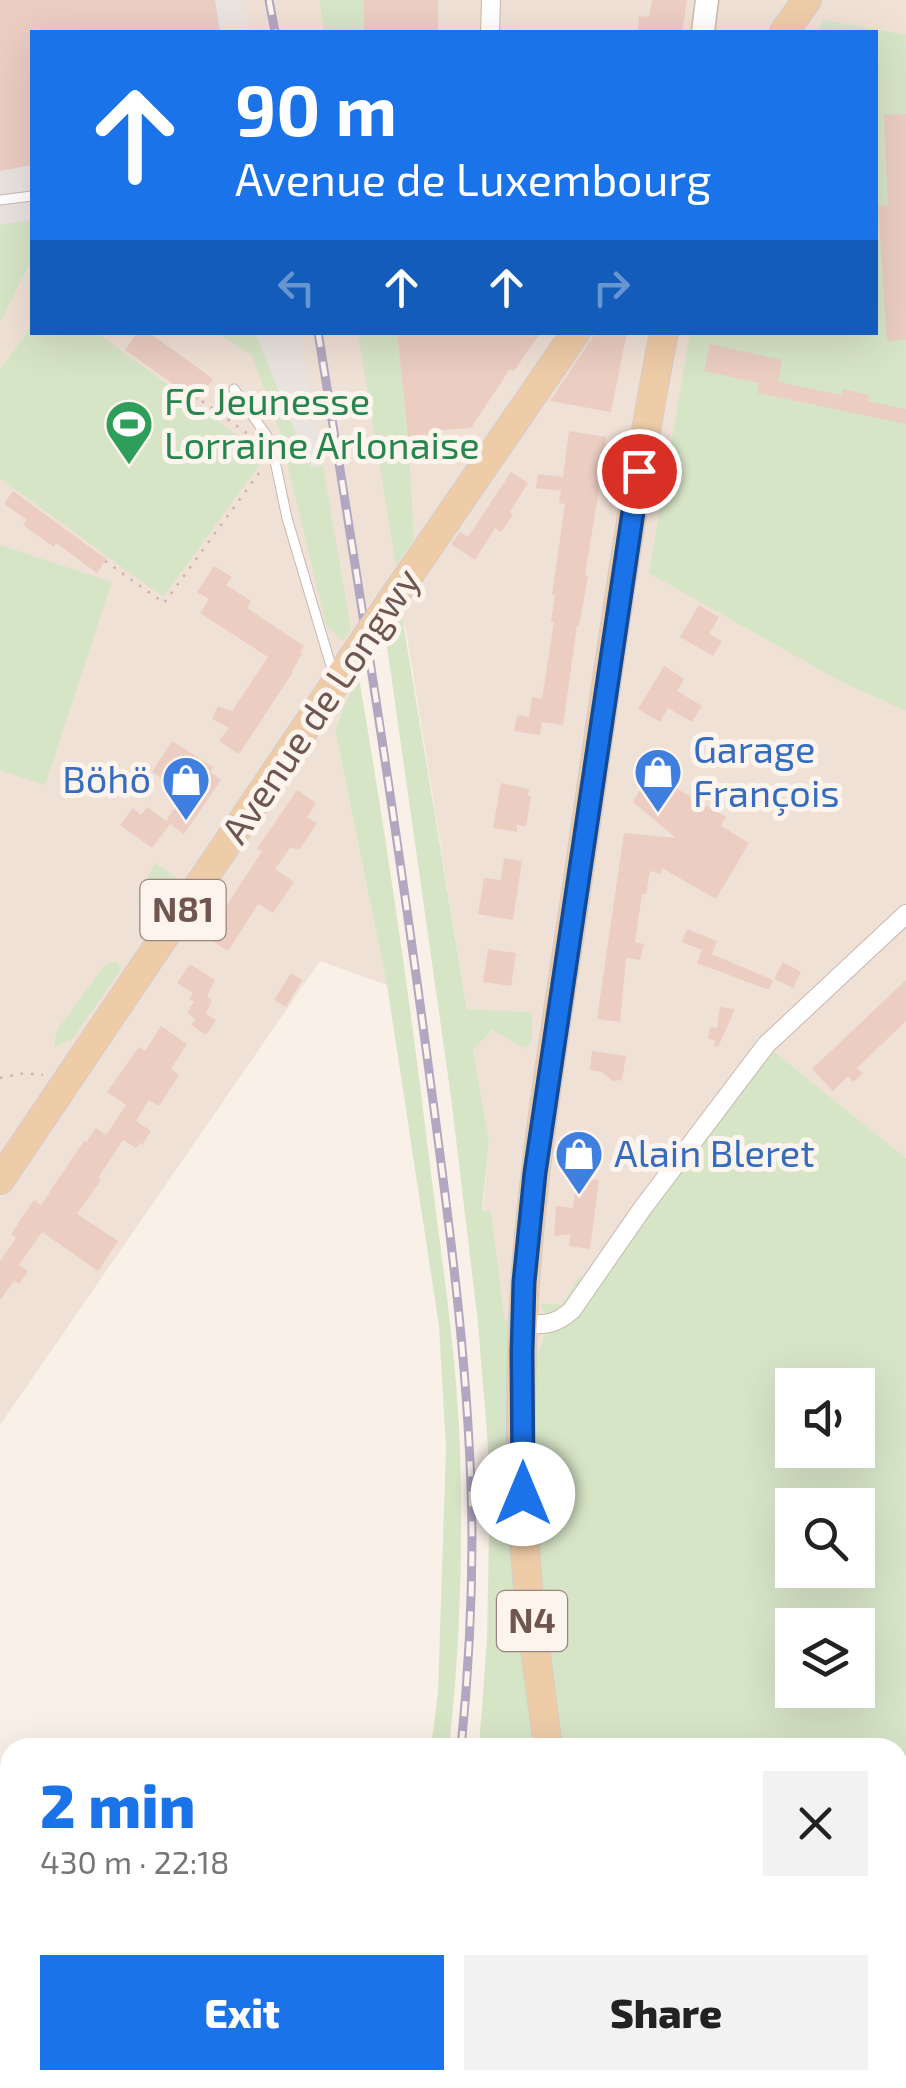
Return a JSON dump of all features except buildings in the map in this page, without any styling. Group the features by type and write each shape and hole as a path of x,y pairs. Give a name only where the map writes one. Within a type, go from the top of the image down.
{"main road":[{"path":"703,30 707,0"},
{"name":"Avenue de Longwy","path":"0,1180 9,1156 70,1077 574,335"},
{"name":"N4","path":"547,1738 526,1574 524,1282 535,1173 597,745 663,335"}],"street":[{"path":"490,0 490,30"},
{"path":"523,1324 548,1326 572,1310 766,1044 906,914"}],"lane":[{"path":"0,200 30,196"},
{"path":"234,389 272,442 286,518 342,675"}],"path":[{"path":"105,562 164,603 274,453 202,401"},
{"path":"0,1078 24,1073 70,1077"}],"shaded area":[{"path":"0,0 906,0 906,1158 766,1045 585,1278 579,1276 562,1304 540,1306 548,1317 547,1333 539,1350 522,1351 505,1320 491,1211 483,1210 489,1140 473,1050 492,1030 531,1012 467,1009 401,617 351,689 335,730 387,985 320,961 0,1425"},
{"path":"0,0 243,0 249,30 30,30 30,220 0,225"},
{"path":"256,335 300,335 323,466 310,469"}],"green space":[{"path":"319,0 364,0 364,30 324,30"},
{"path":"824,20 906,35 906,711 836,679 649,573 690,335 878,335 878,30 817,30"},
{"path":"30,220 30,262 0,323 0,225"},
{"name":"FC Jeunesse Lorraine Arlonaise","path":"30,328 30,335 100,335 266,456 163,597 0,478 0,370"},
{"path":"222,335 256,335 310,468 323,466 351,630 343,641 326,625 279,429 252,356"},
{"path":"358,335 397,335 414,540 396,566"},
{"path":"0,545 112,582 45,785 0,770"},
{"path":"402,616 467,1009 532,1012 532,1040 526,1049 492,1030 473,1050 489,1140 482,1210 491,1211 505,1320 523,1324 522,1351 539,1350 545,1337 547,1322 539,1304 562,1304 579,1276 586,1278 766,1045 906,1158 906,1738 480,1738 489,1536 488,1447 478,1323 451,1097 386,639"},
{"path":"359,678 406,978 456,1378 461,1563 450,1738 432,1738 438,1692 446,1448 439,1326 387,985 335,730"},
{"path":"155,863 180,880 154,919 140,908 138,896"},
{"path":"116,961 121,969 73,1038 54,1048 57,1030 105,965"}],"railway":[{"path":"269,0 275,30"},
{"path":"318,335 402,875 457,1296 468,1416 472,1537 462,1738"}],"place":[{"name":"FC Jeunesse Lorraine Arlonaise","path":"129,466"},
{"name":"Garage François","path":"658,814"},
{"name":"Böhö","path":"186,822"},
{"name":"Alain Bleret","path":"579,1196"}],"route":[{"path":"523,1494 524,1282 535,1173 639,471"}]}
